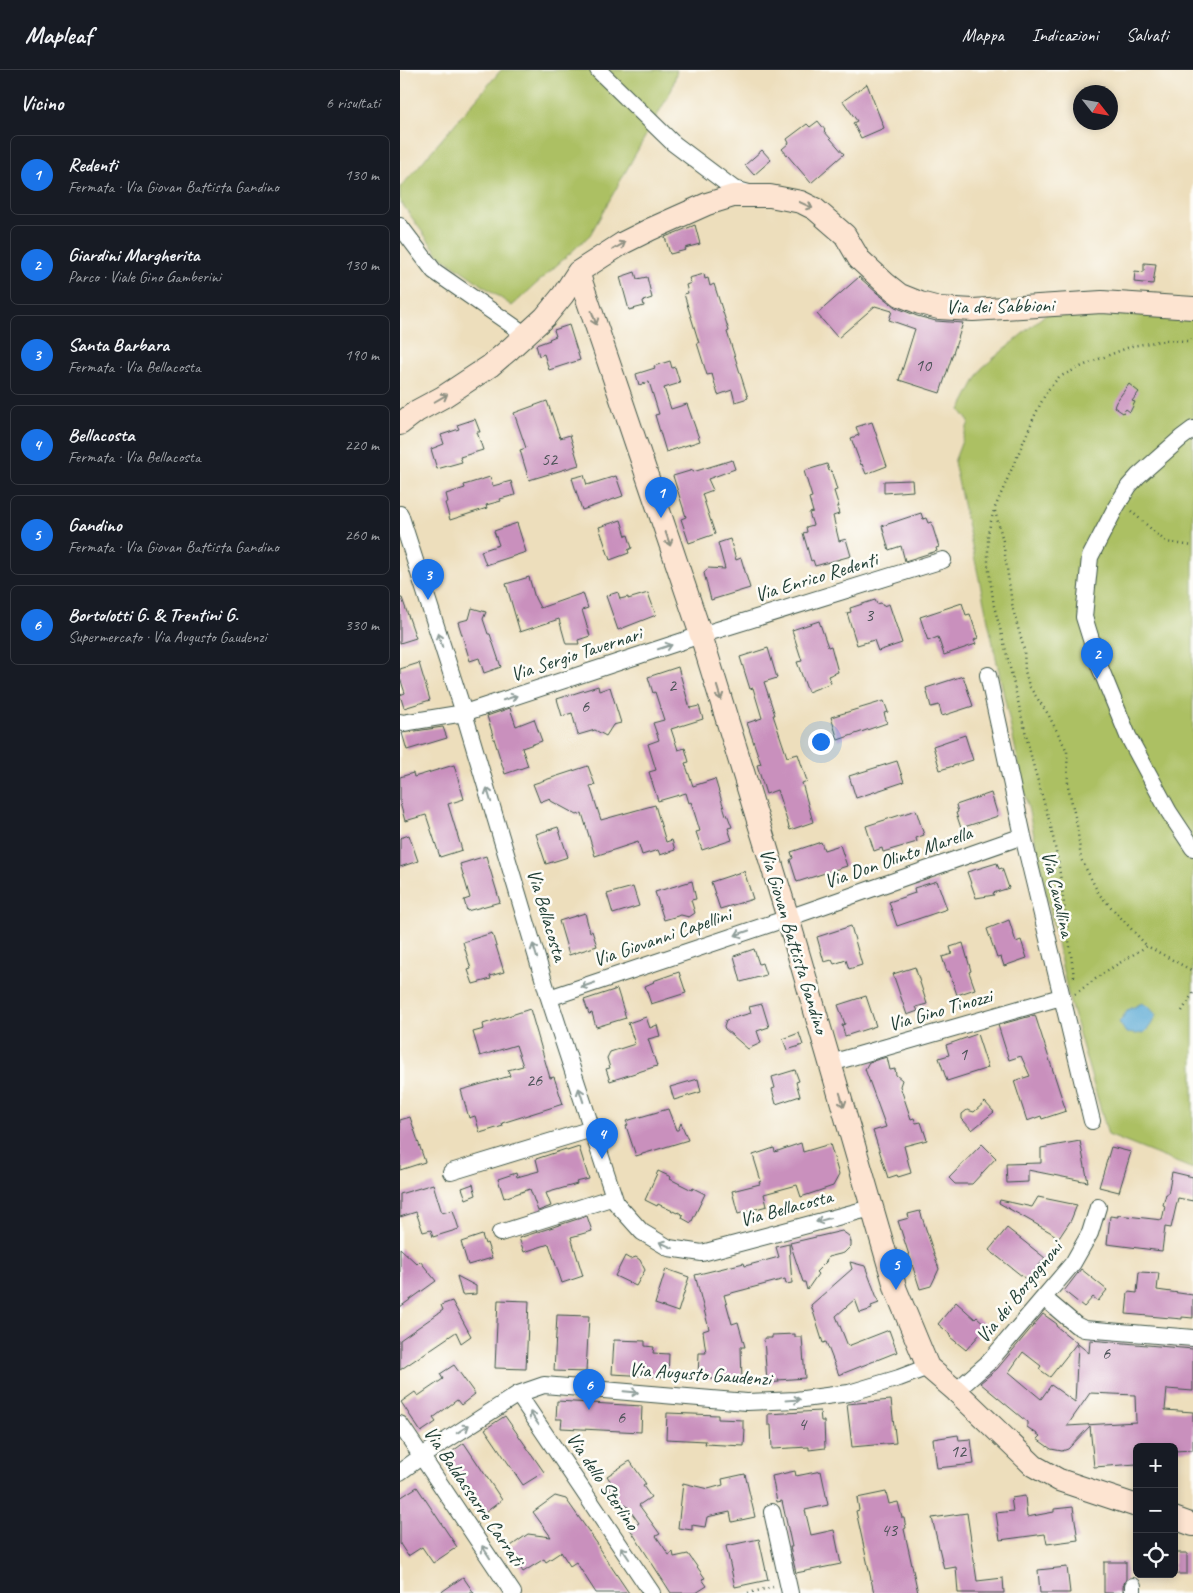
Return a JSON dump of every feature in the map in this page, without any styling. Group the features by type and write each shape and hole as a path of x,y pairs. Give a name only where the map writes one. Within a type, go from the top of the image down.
{"street":[{"path":"598,70 673,143 734,189 758,195"},
{"name":"Via dei Sabbioni","path":"578,272 623,243 707,204 733,196 758,195 801,202 815,209 845,235 859,259 900,295 939,308 973,310 1102,302 1193,308"},
{"path":"400,226 434,271 526,335"},
{"path":"400,424 417,410 443,397 490,366 545,317 563,295 578,272"},
{"name":"Via Giovan Battista Gandino","path":"578,272 701,635 788,918 896,1290 928,1367 956,1391 1034,1466 1059,1480 1133,1505"},
{"path":"1193,429 1150,464 1129,486 1120,501 1090,557 1084,617 1099,666 1128,736 1169,812 1193,848"},
{"name":"Via Bellacosta","path":"400,514 464,713 549,998 616,1203 642,1232 669,1248 702,1253 871,1208"},
{"name":"Via Enrico Redenti","path":"701,635 943,560"},
{"name":"Via Sergio Tavernari","path":"464,713 701,635"},
{"name":"Via Cavallina","path":"988,675 1023,836 1068,996 1092,1121"},
{"path":"400,722 464,713"},
{"name":"Via Don Olinto Marella","path":"788,918 1023,836"},
{"name":"Via Giovanni Capellini","path":"549,998 788,918"},
{"name":"Via Gino Tinozzi","path":"830,1063 1068,996"},
{"path":"451,1172 592,1129"},
{"path":"500,1233 614,1197"},
{"name":"Via dei Borgognoni","path":"956,1391 989,1362 1073,1263 1090,1233 1098,1207"},
{"path":"1044,1298 1076,1325 1084,1329 1193,1338"},
{"name":"Via Augusto Gaudenzi","path":"400,1472 518,1394 544,1384 747,1402 796,1400 849,1393 928,1367"},
{"name":"Via dello Sterlino","path":"518,1394 652,1593"},
{"name":"Via Baldassarre Carrati","path":"400,1424 513,1593"},
{"path":"772,1512 790,1593"},
{"path":"1178,1519 1193,1525"}],"path":[{"path":"1074,978 1062,885 1051,826 1030,755 994,606 988,564 988,533 994,510 1035,415 1047,391 1059,378 1089,363 1132,346 1166,340 1188,341 1193,339"},
{"path":"1120,501 1166,542 1193,546"},
{"path":"994,510 1003,541 1012,610 1024,649 1025,671 1029,686 1048,714 1067,750 1068,786 1078,825 1081,860 1100,894 1147,946 1193,971"},
{"path":"1068,996 1147,946"},
{"path":"1068,996 1074,986"},
{"path":"1182,1011 1193,993"},
{"path":"748,1593 774,1587"}],"green space":[{"path":"501,70 677,70 672,89 590,235 512,306 438,254 400,201 400,188"},
{"path":"1111,311 1193,315 1193,1169 1108,1135 1069,999 954,462 969,422 960,410 982,368 1047,313"}],"water":[{"path":"1142,1003 1156,1015 1153,1021 1148,1029 1142,1033 1126,1033 1119,1022 1128,1010"}],"building":[{"path":"867,84 884,128 861,138 853,123 857,121 843,101"},
{"path":"818,121 844,154 811,183 782,149 789,143 787,139 807,124 810,127"},
{"path":"762,150 771,160 754,175 745,165"},
{"path":"695,225 700,244 670,254 665,237"},
{"path":"1144,263 1156,264 1153,284 1134,282 1135,271 1144,272"},
{"path":"635,272 637,279 647,277 652,298 643,301 644,306 629,310 620,277"},
{"path":"704,274 705,279 708,278 710,286 714,284 748,398 735,402 732,390 718,395 712,374 707,375 684,294 688,293 686,285 691,283 689,278"},
{"path":"859,277 895,307 936,321 963,323 940,393 899,380 915,329 889,320 892,311 875,306 838,338 817,314"},
{"path":"569,325 580,360 549,370 544,354 539,356 536,345 556,336 554,330"},
{"path":"670,361 672,368 675,367 680,383 664,388 671,409 687,404 700,441 666,452 655,415 659,414 649,382 639,385 636,374"},
{"path":"1129,384 1139,392 1132,401 1135,402 1130,412 1126,409 1123,413 1114,407"},
{"path":"547,401 560,438 570,435 579,465 529,480 520,450 526,448 514,413"},
{"path":"475,419 480,432 477,432 483,450 460,457 462,462 437,469 431,449 444,444 441,435 459,429 457,425"},
{"path":"872,422 887,466 866,474 851,438 859,435 856,427"},
{"path":"732,460 735,469 708,479 713,490 702,494 715,534 689,543 681,519 686,517 673,476"},
{"path":"827,464 829,471 831,470 837,490 834,491 839,514 833,516 839,541 846,539 851,556 815,566 813,560 811,561 803,533 807,532 806,527 813,525 809,513 813,512 809,498 812,497 804,471"},
{"path":"584,475 587,485 616,476 623,496 582,510 572,478"},
{"path":"490,477 493,486 511,481 515,495 486,505 487,508 450,520 445,503 448,502 446,494 465,488 464,485"},
{"path":"912,480 913,491 884,493 884,481"},
{"path":"921,513 923,519 926,518 928,523 931,522 939,547 936,548 937,551 905,561 901,546 889,550 882,526"},
{"path":"621,520 632,548 628,550 629,553 610,560 599,527"},
{"path":"517,523 526,552 486,565 481,551 499,545 494,531"},
{"path":"730,539 736,560 741,558 750,588 711,600 704,573 708,568 725,569 718,543"},
{"path":"529,577 540,608 583,593 588,608 582,610 590,636 578,640 579,644 566,644 559,619 520,632 506,584"},
{"path":"618,592 620,599 628,597 628,599 648,593 656,615 618,630 606,596"},
{"path":"400,598 402,598 416,638 400,643"},
{"path":"875,600 877,604 881,603 883,606 889,604 902,643 878,651 874,640 857,645 847,613 851,612 850,608"},
{"path":"962,603 966,615 970,614 978,638 974,640 976,644 944,655 938,637 928,641 920,617"},
{"path":"472,608 486,612 483,619 501,667 484,673 479,658 470,661 458,622 469,619"},
{"path":"819,621 828,647 831,646 838,672 828,676 831,683 808,692 797,662 802,661 792,630"},
{"path":"768,648 777,678 764,682 787,757 798,754 807,781 802,783 813,822 790,830 777,790 766,794 757,765 761,764 747,723 762,718 753,688 750,689 740,657"},
{"path":"419,663 430,700 404,708 400,695 405,693 400,678 400,669"},
{"path":"678,667 690,708 699,706 703,719 671,729 678,750 685,748 689,762 685,763 693,786 715,779 726,815 732,827 728,828 732,840 702,850 696,832 700,831 691,802 689,803 686,793 658,801 649,772 656,770 648,744 659,740 653,723 664,720 648,677"},
{"path":"963,676 973,706 942,716 939,705 931,707 926,688"},
{"path":"598,686 599,691 610,687 621,723 613,725 606,736 595,730 578,735 572,713 562,716 557,699"},
{"path":"884,701 888,712 884,713 887,723 838,740 831,717"},
{"path":"510,708 516,726 534,719 542,741 522,748 528,766 505,774 487,716"},
{"path":"443,727 447,738 407,750 402,733"},
{"path":"965,735 973,760 940,770 933,746"},
{"path":"897,761 904,782 856,798 849,776"},
{"path":"454,765 464,799 448,804 462,850 440,857 426,815 405,821 400,803 400,777 413,773 414,777"},
{"path":"588,766 595,785 590,786 601,820 655,805 666,842 672,840 675,850 660,855 658,850 642,855 638,842 595,856 582,813 577,815 551,801 550,798 540,802 533,784"},
{"path":"991,793 998,816 961,828 956,813 958,812 956,805"},
{"path":"916,810 924,835 916,838 917,842 883,852 882,848 874,851 866,826"},
{"path":"558,827 568,857 546,864 536,834"},
{"path":"409,835 418,861 400,867 400,838"},
{"path":"821,842 824,850 840,845 847,866 797,882 790,860 793,858 791,852"},
{"path":"486,856 500,902 467,911 464,900 470,898 460,864"},
{"path":"997,863 999,869 1002,868 1009,888 993,893 994,895 976,898 967,872"},
{"path":"744,871 753,899 720,909 711,882"},
{"path":"692,881 696,899 691,900 695,913 689,917 681,915 664,920 655,892"},
{"path":"937,881 947,909 897,926 889,902 915,893 914,888"},
{"path":"633,887 639,906 613,914 607,894"},
{"path":"585,913 590,932 592,931 597,946 569,955 559,921"},
{"path":"1009,920 1016,942 1021,940 1027,958 1004,966 1001,957 997,958 987,929"},
{"path":"851,926 862,965 849,969 846,960 834,964 832,960 824,962 817,937"},
{"path":"492,933 504,972 490,976 491,979 473,984 468,970 471,969 463,942"},
{"path":"963,943 971,971 969,972 975,989 957,995 942,957 952,954 950,947"},
{"path":"754,949 759,964 762,963 766,975 741,982 734,956"},
{"path":"915,967 927,1004 916,1007 918,1011 907,1015 893,974"},
{"path":"679,972 686,993 651,1004 645,986 653,981"},
{"path":"617,989 626,1018 596,1027 592,1013 589,1014 584,1000"},
{"path":"866,996 876,1026 845,1036 842,1025 845,1024 838,1005"},
{"path":"762,1004 769,1027 757,1031 761,1043 748,1049 724,1026 726,1020 751,1013 749,1007"},
{"path":"530,1009 550,1078 554,1077 563,1104 502,1123 503,1126 480,1133 475,1116 469,1118 461,1090 510,1076 508,1070 523,1066 516,1045 480,1056 473,1032 484,1029 483,1024"},
{"path":"1035,1015 1066,1111 1042,1119 1041,1116 1027,1121 1014,1081 1030,1076 1021,1056 1009,1060 998,1025"},
{"path":"646,1017 650,1028 657,1025 660,1036 648,1039 657,1066 610,1081 606,1069 610,1068 607,1058 610,1052 635,1044 628,1023"},
{"path":"799,1033 803,1045 787,1050 783,1039"},
{"path":"977,1034 988,1068 947,1081 939,1058 949,1055 946,1045"},
{"path":"887,1057 890,1070 895,1069 896,1075 902,1080 900,1086 911,1119 914,1118 916,1123 921,1122 927,1140 904,1146 911,1173 888,1178 873,1131 886,1127 865,1069 869,1062"},
{"path":"795,1070 799,1081 796,1082 800,1096 776,1104 772,1089 775,1088 772,1077"},
{"path":"698,1079 701,1092 674,1100 670,1087"},
{"path":"985,1102 994,1112 972,1130 962,1119 962,1114 967,1110 974,1112"},
{"path":"668,1109 676,1130 678,1130 681,1123 688,1140 636,1156 626,1121"},
{"path":"410,1117 425,1162 400,1170 400,1120"},
{"path":"1080,1141 1088,1182 1028,1170 1028,1182 1007,1183 1006,1164 1041,1163 1041,1148"},
{"path":"801,1143 803,1152 830,1144 839,1175 833,1186 801,1197 797,1185 764,1194 767,1206 738,1214 732,1191 760,1184 759,1182 761,1181 753,1155 774,1148 775,1152"},
{"path":"982,1144 996,1158 972,1184 955,1184 949,1178"},
{"path":"579,1147 589,1179 546,1193 551,1206 538,1211 530,1189 504,1198 498,1179 516,1173 517,1177 539,1171 536,1159 566,1149 567,1151"},
{"path":"1111,1147 1131,1152 1119,1192 1099,1187"},
{"path":"658,1171 692,1190 693,1188 705,1194 691,1223 682,1218 683,1215 678,1212 658,1204 657,1206 645,1200"},
{"path":"1172,1172 1193,1177 1193,1201 1178,1198 1171,1228 1165,1227 1162,1251 1107,1244 1110,1216 1118,1217 1118,1215 1162,1220 1165,1206 1163,1205 1166,1194 1168,1194"},
{"path":"433,1184 442,1213 453,1210 459,1229 433,1237 431,1230 423,1232 416,1212 400,1217 400,1194"},
{"path":"473,1184 476,1195 466,1199 462,1188"},
{"path":"1038,1197 1077,1205 1071,1220 1059,1238 999,1203 1000,1200 1032,1207"},
{"path":"920,1211 939,1269 931,1286 920,1289 898,1221 909,1218 908,1214"},
{"path":"587,1216 592,1231 571,1237 583,1276 562,1283 549,1244 524,1252 519,1238"},
{"path":"1007,1228 1045,1258 1027,1280 989,1250"},
{"path":"842,1231 849,1236 851,1246 844,1253 828,1257 826,1262 816,1272 818,1274 807,1290 790,1243"},
{"path":"482,1235 492,1258 468,1265 461,1242"},
{"path":"789,1244 792,1283 786,1284 785,1279 724,1295 732,1324 738,1322 745,1347 741,1347 742,1381 698,1378 699,1353 706,1353 703,1331 709,1329 695,1275 744,1263 745,1266 779,1257 776,1247"},
{"path":"400,1248 417,1264 420,1261 436,1281 400,1307"},
{"path":"625,1256 630,1259 636,1257 640,1260 645,1270 636,1286 615,1276"},
{"path":"850,1262 865,1266 879,1303 871,1306 872,1309 860,1313 855,1299 836,1316 848,1346 889,1330 897,1352 839,1375 826,1342 823,1343 811,1305 852,1269"},
{"path":"666,1269 689,1277 678,1312 655,1304"},
{"path":"1081,1269 1107,1290 1098,1301 1093,1297 1084,1307 1064,1291"},
{"path":"1139,1272 1159,1273 1157,1290 1193,1295 1193,1318 1182,1317 1182,1319 1126,1314 1128,1292 1137,1293"},
{"path":"457,1276 476,1286 476,1294 462,1295"},
{"path":"498,1300 529,1301 526,1369 495,1368"},
{"path":"452,1301 471,1336 461,1343 456,1332 400,1370 400,1340 443,1310 441,1305"},
{"path":"956,1302 975,1319 977,1317 987,1326 966,1350 938,1324"},
{"path":"1043,1314 1077,1343 1050,1377 1039,1369 1041,1366 1023,1352 1009,1372 1041,1399 1051,1385 1075,1402 1078,1344 1089,1353 1090,1340 1193,1349 1193,1391 1167,1389 1165,1410 1193,1412 1193,1450 1178,1451 1178,1443 1133,1443 1133,1464 1094,1467 1090,1426 1068,1449 1062,1451 1051,1449 1037,1439 1040,1436 1027,1427 1027,1422 980,1383 997,1369","holes":["1090,1393 1135,1395 1136,1422 1067,1426"]},
{"path":"557,1315 589,1316 586,1372 554,1371"},
{"path":"795,1334 795,1337 802,1337 805,1378 778,1380 779,1382 767,1383 764,1338 772,1338 772,1335"},
{"path":"614,1340 645,1341 645,1346 654,1347 653,1353 669,1354 668,1377 612,1374"},
{"path":"454,1365 475,1394 461,1405 457,1400 433,1418 436,1422 421,1432 401,1402 415,1392 418,1396 443,1379 440,1374"},
{"path":"891,1400 896,1443 852,1447 847,1404"},
{"path":"557,1401 642,1406 641,1432 561,1428 562,1419 556,1419"},
{"path":"820,1411 821,1421 824,1421 825,1448 809,1450 809,1447 772,1449 771,1425 768,1425 768,1414"},
{"path":"667,1413 718,1415 718,1419 743,1420 743,1429 745,1429 744,1446 705,1444 706,1441 666,1439"},
{"path":"505,1416 544,1472 523,1485 485,1429"},
{"path":"958,1435 959,1440 971,1439 974,1464 937,1468 933,1439"},
{"path":"464,1443 502,1500 482,1515 443,1458"},
{"path":"630,1461 646,1484 643,1486 651,1497 639,1505 660,1534 656,1536 669,1555 673,1552 674,1557 688,1554 705,1578 702,1579 707,1586 696,1593 671,1593 630,1529 639,1523 626,1505 622,1508 607,1485 611,1482 607,1476"},
{"path":"795,1471 796,1476 821,1471 828,1505 805,1510 811,1535 834,1530 841,1564 796,1573 782,1501 777,1502 772,1476"},
{"path":"745,1474 755,1517 732,1522 730,1512 707,1517 705,1527 692,1525 692,1530 678,1528 683,1483 708,1489 723,1485 722,1479"},
{"path":"417,1487 457,1547 433,1563 422,1547 408,1556 400,1544 400,1498"},
{"path":"886,1492 889,1504 898,1502 902,1518 904,1518 906,1528 904,1529 918,1593 874,1593 856,1511 859,1510 857,1498"},
{"path":"555,1496 566,1499 629,1593 596,1593 576,1562 570,1566 561,1552 546,1562 544,1559 523,1572 508,1548 528,1534 551,1537 533,1512"},
{"path":"1025,1496 1027,1517 1054,1512 1054,1509 1073,1507 1078,1540 1047,1544 1045,1534 1000,1540 996,1513 1013,1511 1011,1498"},
{"path":"967,1513 977,1581 1003,1578 1004,1593 958,1593 956,1567 944,1569 932,1518"},
{"path":"759,1539 768,1580 735,1587 726,1546"},
{"path":"1178,1553 1187,1553 1187,1574 1178,1574"},
{"path":"1104,1562 1126,1562 1126,1579 1123,1593 1104,1593"},
{"path":"1067,1567 1070,1593 1040,1593 1038,1570"},
{"path":"463,1577 474,1593 440,1593"}],"place":[{"name":"Redenti","path":"661,518"},
{"name":"Santa Barbara","path":"428,600"},
{"name":"Giardini Margherita","path":"1097,679"},
{"name":"Bellacosta","path":"602,1159"},
{"name":"Gandino","path":"896,1290"},
{"name":"Bortolotti G. & Trentini G.","path":"589,1410"}]}
